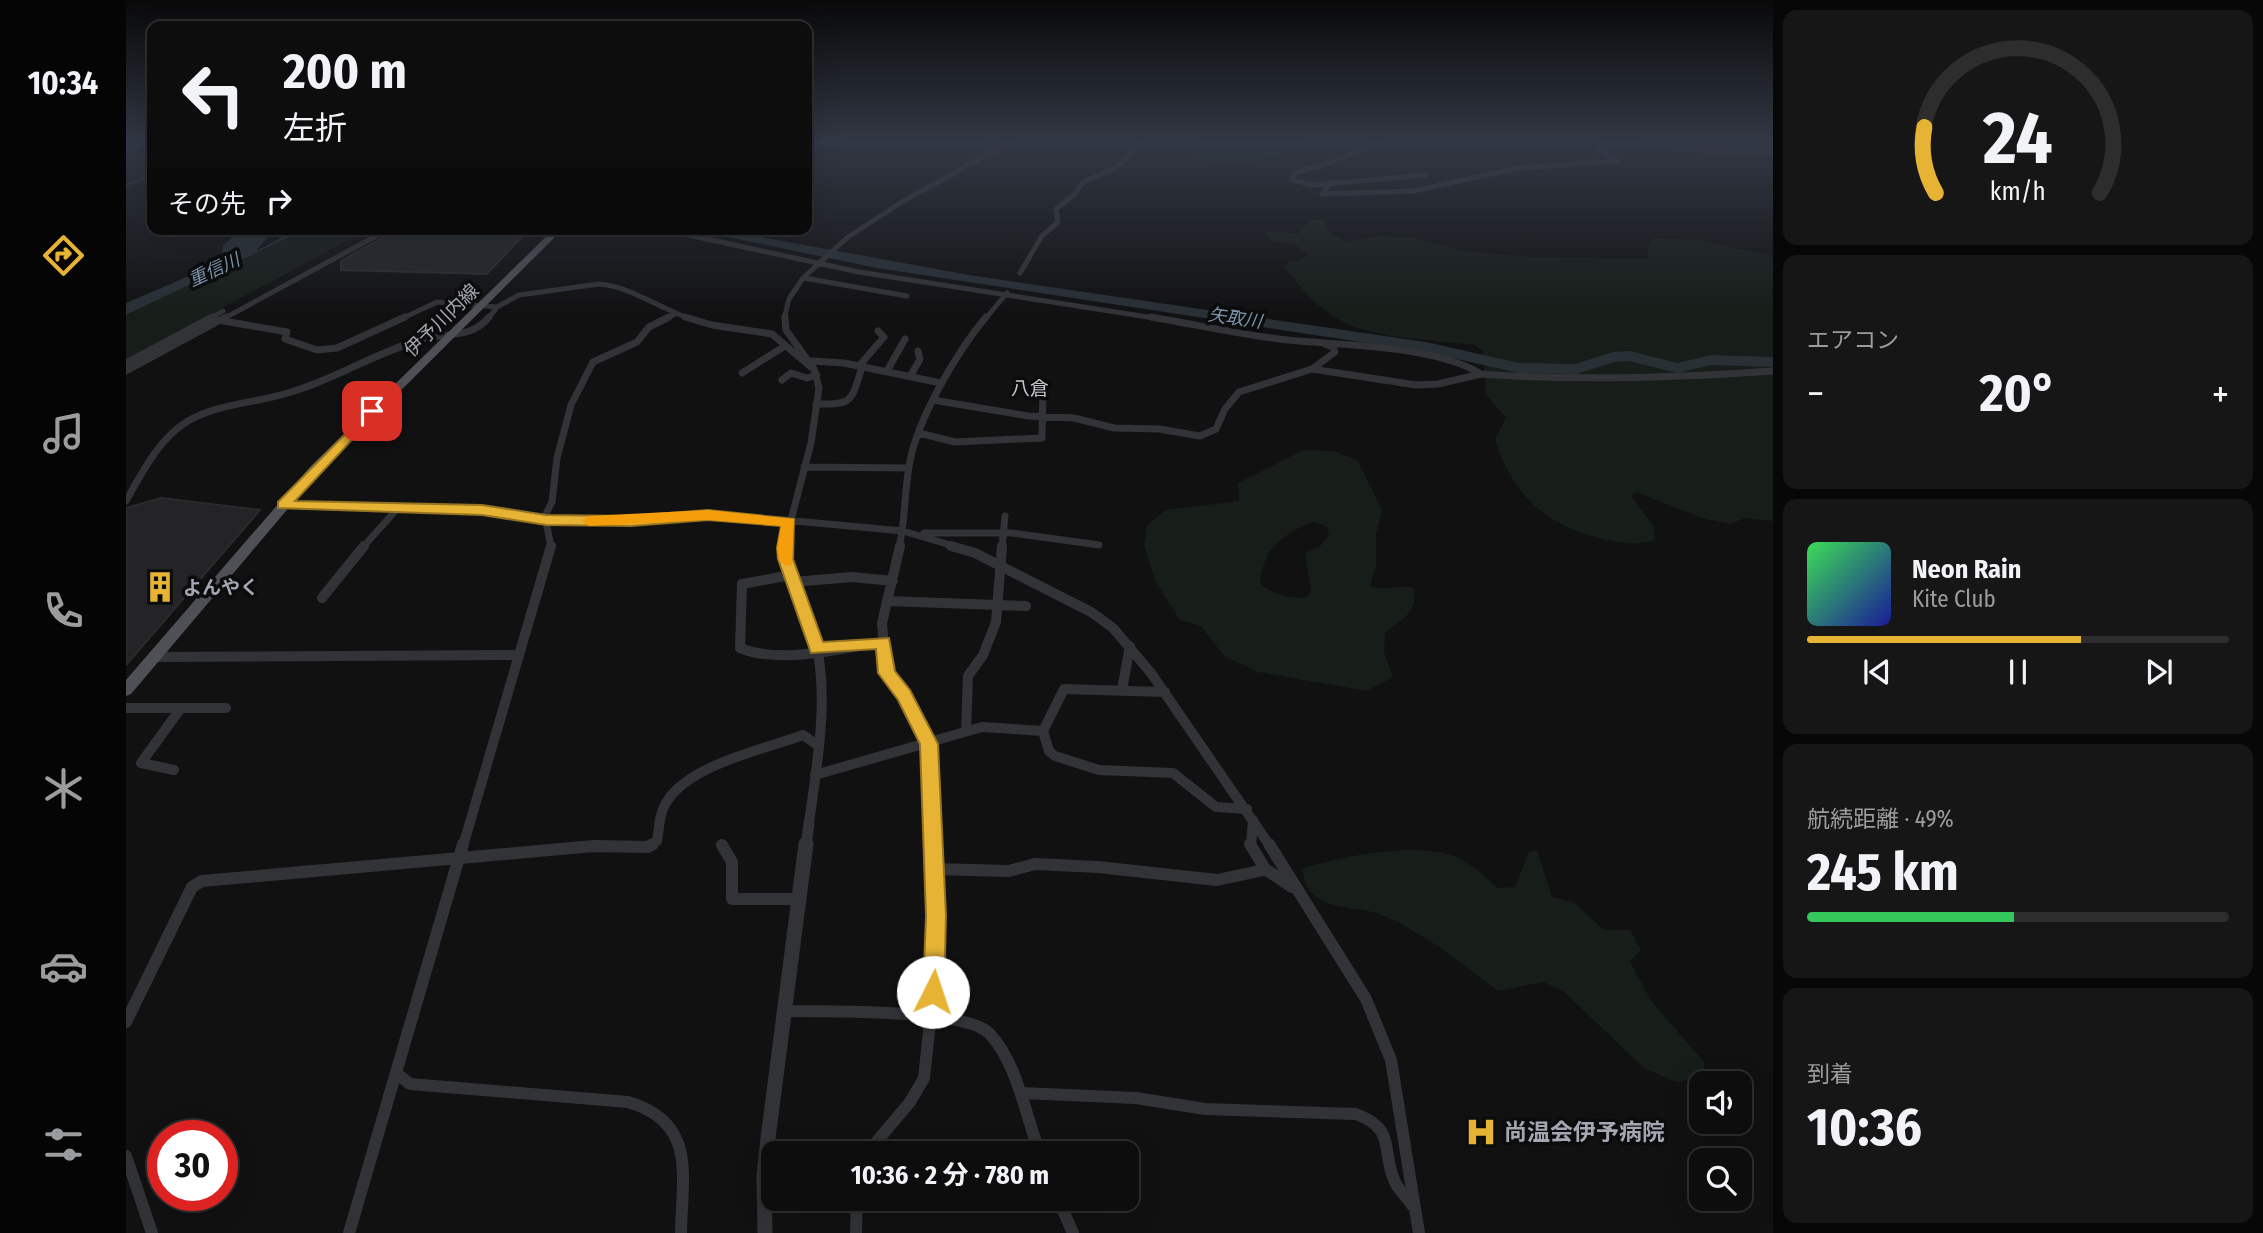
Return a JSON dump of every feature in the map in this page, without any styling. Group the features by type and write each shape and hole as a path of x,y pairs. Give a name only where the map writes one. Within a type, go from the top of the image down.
{"main road":[{"name":"伊予川内線","path":"126,690 283,505 372,411 553,235"}],"street":[{"path":"765,1233 764,1176 815,775 822,690 817,649 784,548 804,467 819,386 812,361 789,340 783,322 789,297 835,247 863,224 907,200"},
{"path":"1020,273 1042,236 1058,222 1056,209 1068,200"},
{"path":"126,363 369,235"},
{"path":"126,371 378,235"},
{"path":"689,235 819,263 1320,343 1367,345 1465,365 1481,374"},
{"path":"804,278 907,296"},
{"path":"126,502 151,457 187,422 209,412 293,392 383,352 422,339 478,329 497,307 519,295 599,284 612,285 675,314 730,329 772,334 816,372"},
{"path":"877,1141 910,1102 924,1078 936,968 929,744 904,695 886,673 882,624 904,531 909,468 919,433 941,383 958,362 975,330 1007,293"},
{"path":"218,320 287,332 285,339 317,350 337,348 437,302 497,307"},
{"path":"593,362 637,342 649,327 675,314"},
{"path":"816,404 844,405 852,400 860,366 884,337 878,331"},
{"path":"887,371 905,339"},
{"path":"933,400 1041,416 1066,417 1114,428 1159,429 1207,435 1216,429 1225,409 1239,392 1312,369 1335,352 1334,347 1320,343"},
{"path":"742,373 785,346"},
{"path":"349,1233 551,546 546,520 569,410 593,362 593,349"},
{"path":"911,374 920,359 918,351"},
{"path":"812,361 911,374 941,383"},
{"path":"1312,369 1416,385 1438,384 1481,374 1555,379 1677,379 1743,371 1773,371"},
{"path":"782,380 791,373 807,378 816,372"},
{"path":"919,433 955,442 1042,439 1044,390"},
{"path":"804,467 909,468"},
{"path":"283,505 482,510 546,520 631,521 708,515 904,531 949,542 999,564 1091,612 1113,628 1130,646 1164,692 1247,809 1366,999 1391,1060 1419,1233"},
{"path":"323,598 339,574 398,508"},
{"path":"966,731 968,676 990,638 999,605 999,564 1005,534 1005,516"},
{"path":"918,534 956,530 1065,538 1099,545"},
{"path":"883,642 769,656 746,653 740,648 742,584 852,576 893,581"},
{"path":"887,601 1026,606"},
{"path":"1122,690 1130,646"},
{"path":"153,657 519,655"},
{"path":"1164,692 1064,689 1050,712 1043,731 1045,741 1055,756 1099,769 1173,773 1216,807 1247,809"},
{"path":"126,708 226,708"},
{"path":"174,770 141,763 181,708"},
{"path":"815,775 929,744 966,731 1010,727 1043,731"},
{"path":"126,1022 192,887 202,881 594,846 648,847 657,841 662,810 669,798 692,775 803,735 817,746"},
{"path":"1253,820 1251,841 1255,858 1272,878 1294,887"},
{"path":"722,845 730,851 732,859 732,900 799,899"},
{"path":"934,869 1009,871 1035,864 1098,867 1217,880 1265,870"},
{"path":"784,1011 931,1017 981,1024 992,1036 1021,1093 1036,1141"},
{"path":"396,1073 410,1084 628,1102 656,1110 668,1118 676,1131 680,1153 681,1233"},
{"path":"1021,1093 1136,1098 1205,1109 1356,1114 1371,1118 1382,1127 1388,1141 1394,1180 1413,1206"},
{"path":"126,1156 152,1233"},
{"path":"856,1233 857,1211"},
{"path":"1063,1211 1073,1233"}],"shaded area":[{"path":"1312,219 1324,221 1331,235 1350,242 1378,236 1412,238 1471,252 1531,257 1649,259 1648,247 1654,238 1697,240 1773,256 1773,521 1745,518 1731,524 1705,519 1636,492 1631,496 1654,527 1655,540 1649,542 1623,543 1603,539 1564,526 1548,516 1522,492 1502,459 1495,439 1506,418 1486,395 1483,352 1475,345 1406,338 1354,327 1317,304 1285,268 1289,261 1301,260 1308,253 1293,244 1270,240 1265,234 1270,231 1297,234"},
{"path":"293,235 358,235 126,360 126,315"},
{"path":"1303,450 1333,451 1357,460 1382,510 1376,534 1376,565 1370,586 1414,588 1414,604 1408,615 1385,633 1384,652 1393,677 1367,691 1258,672 1224,656 1201,626 1180,620 1156,583 1144,545 1147,526 1165,510 1239,501 1238,483","holes":["1313,522 1327,526 1329,536 1319,547 1305,553 1311,592 1306,598 1281,595 1260,583 1265,561 1283,538"]},
{"path":"1537,850 1552,897 1573,902 1604,930 1630,930 1641,950 1630,962 1652,1002 1704,1062 1704,1071 1689,1071 1689,1079 1678,1083 1644,1068 1563,991 1543,982 1498,991 1443,950 1399,923 1376,913 1332,904 1316,897 1308,888 1303,872 1303,868 1354,856 1391,851 1427,851 1458,858 1472,866 1497,888 1515,887 1529,852"}],"water":[{"name":"重信川","path":"236,235 270,235 256,251 286,235 293,235 126,315 126,303 224,261 227,255 222,254 223,245"}],"building":[{"path":"387,235 523,235 487,274 341,270 341,261"},
{"name":"よんやく","path":"161,498 260,510 126,665 126,508"}],"waterway":[{"name":"矢取川","path":"726,235 877,264 1060,294 1426,347 1519,368 1576,369 1613,357 1630,356 1677,368 1711,360 1773,362"}],"slow traffic":[{"path":"589,521 631,521 708,515 789,522 784,548 786,561"}],"place":[{"name":"よんやく","path":"160,587"},
{"name":"尚温会伊予病院","path":"1481,1132"}],"district":[{"name":"八倉","path":"1030,388"}],"route":[{"path":"372,411 315,468 283,505 482,510 546,520 631,521 708,515 789,522 784,548 786,559 817,649 883,642 886,673 915,713 929,744 936,916 933,992"}]}
